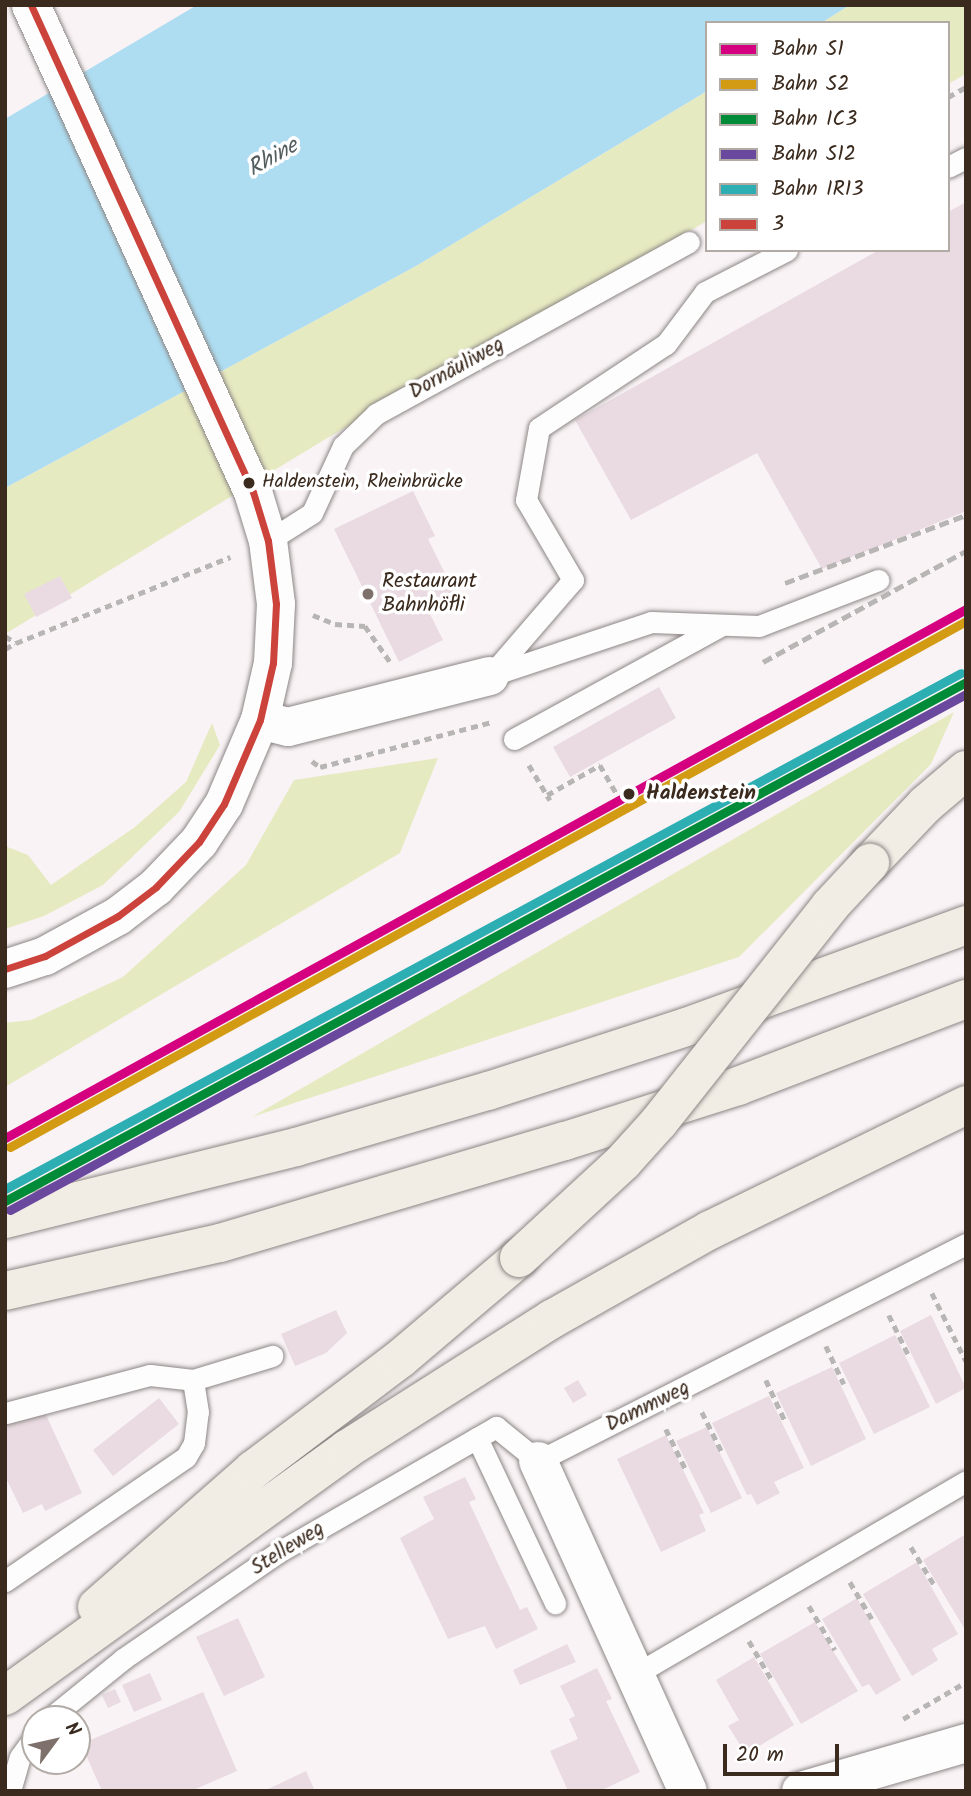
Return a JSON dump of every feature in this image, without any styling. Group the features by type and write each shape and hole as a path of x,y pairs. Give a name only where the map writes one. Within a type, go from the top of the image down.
{"highway":[{"path":"5,1694 168,1540 400,1359 519,1258 614,1171 659,1122 804,938 925,805 966,770"},
{"path":"5,1219 296,1147 488,1091 686,1027 966,925"},
{"path":"5,1291 220,1243 565,1141 738,1086 966,999"},
{"path":"5,1694 347,1449 552,1319 710,1230 966,1105"}],"street":[{"path":"5,969 84,937 156,887 199,842 224,804 260,720 273,663 275,627 268,541 253,492 31,5"},
{"path":"260,720 288,727 490,676"},
{"path":"538,1461 688,1791"},
{"path":"801,1791 966,1743"}],"lane":[{"path":"950,166 966,158"},
{"name":"Dornäuliweg","path":"268,541 312,513 343,446 376,414 690,242"},
{"path":"490,676 573,580 527,500 539,428 666,344 705,292 783,252"},
{"path":"490,676 651,622 759,626 878,580"},
{"path":"514,740 722,625"},
{"name":"Dammweg","path":"538,1461 878,1292 966,1244"},
{"path":"6,1413 58,1396 150,1376 193,1380 272,1356"},
{"path":"5,1581 186,1457 194,1443 198,1412 193,1380"},
{"name":"Stelleweg","path":"66,1705 103,1674 277,1553 496,1427 538,1461"},
{"path":"477,1438 555,1603"},
{"path":"636,1674 966,1481"},
{"path":"10,1791 21,1755"}],"path":[{"path":"950,96 966,87"},
{"path":"5,649 268,541"},
{"path":"307,614 335,624 365,626 393,669"},
{"path":"5,636 16,643"},
{"path":"311,760 320,767 502,719 549,798 600,765 616,793"},
{"path":"920,1270 966,1361"},
{"path":"878,1292 910,1358"},
{"path":"816,1323 844,1384"},
{"path":"754,1354 785,1421"},
{"path":"690,1386 722,1452"},
{"path":"654,1403 686,1470"},
{"path":"896,1522 935,1586"},
{"path":"835,1557 873,1619"},
{"path":"795,1581 835,1650"},
{"path":"734,1616 772,1680"}],"green space":[{"path":"850,5 966,5 966,74 950,83 950,21 824,21"},
{"path":"705,92 705,222 324,440 5,634 5,488 416,266"},
{"path":"954,712 931,764 739,957 252,1117"},
{"path":"212,723 220,745 179,812 103,885 44,916 5,929 5,846 28,855 51,885 135,827 186,782"},
{"path":"438,758 400,853 5,1087 5,1023 31,1020 123,977 246,865 294,780"}],"water":[{"name":"Rhine","path":"197,5 850,5 824,21 705,21 705,92 416,266 5,488 5,119"}],"building":[{"path":"966,202 966,511 822,569 757,453 631,520 575,420 875,252 950,252 950,211"},
{"path":"413,491 435,536 428,539 456,596 428,610 443,640 399,662 334,529"},
{"path":"60,576 72,598 36,617 24,594"},
{"path":"659,687 676,718 570,777 553,747"},
{"path":"336,1310 347,1333 326,1353 295,1366 281,1334"},
{"path":"931,1315 966,1388 936,1404 900,1331"},
{"path":"895,1335 930,1407 874,1434 839,1363"},
{"path":"832,1367 866,1439 811,1466 776,1393"},
{"path":"578,1380 587,1395 573,1403 564,1388"},
{"path":"769,1396 804,1468 774,1482 780,1493 757,1505 751,1494 747,1495 712,1423"},
{"path":"159,1398 179,1424 113,1476 93,1450"},
{"path":"41,1404 82,1493 45,1511 42,1504 23,1513 5,1476 5,1421"},
{"path":"707,1427 742,1498 711,1513 676,1441"},
{"path":"666,1435 704,1513 699,1515 706,1531 661,1552 617,1459"},
{"path":"465,1477 476,1499 469,1502 520,1610 527,1607 538,1629 496,1649 485,1626 448,1639 400,1538 434,1519 423,1497"},
{"path":"966,1534 966,1627 964,1628 923,1560"},
{"path":"917,1562 958,1634 932,1649 938,1660 912,1676 863,1594"},
{"path":"857,1598 901,1680 876,1695 869,1684 862,1687 822,1619"},
{"path":"238,1618 265,1677 224,1696 196,1637"},
{"path":"815,1622 858,1691 801,1724 760,1654"},
{"path":"567,1644 576,1662 520,1685 513,1670"},
{"path":"754,1657 794,1725 746,1754 728,1726 739,1720 716,1680"},
{"path":"597,1668 612,1699 606,1701 640,1772 600,1791 568,1791 550,1751 578,1739 569,1719 575,1716 560,1686"},
{"path":"150,1673 162,1700 134,1712 122,1685"},
{"path":"115,1689 121,1702 108,1708 102,1695"},
{"path":"203,1692 237,1771 191,1791 102,1791 91,1766 91,1740"},
{"path":"306,1771 315,1791 264,1791"}],"railway":[{"path":"785,583 966,515"},
{"path":"763,662 966,551"}],"rail line":[{"name":"S1","path":"5,1138 966,609"},
{"name":"S2","path":"10,1147 966,621"},
{"name":"IR13","path":"5,1189 961,673"},
{"name":"IC3","path":"5,1201 966,682"},
{"name":"S12","path":"10,1210 966,694"}],"transit line":[{"name":"3","path":"5,969 45,956 118,916 156,887 199,842 224,804 260,720 273,663 276,604 268,541 253,492 31,5"}],"place":[{"name":"Haldenstein, Rheinbrücke","path":"249,483"},
{"name":"Restaurant Bahnhöfli","path":"368,594"},
{"name":"Haldenstein","path":"629,794"}]}
